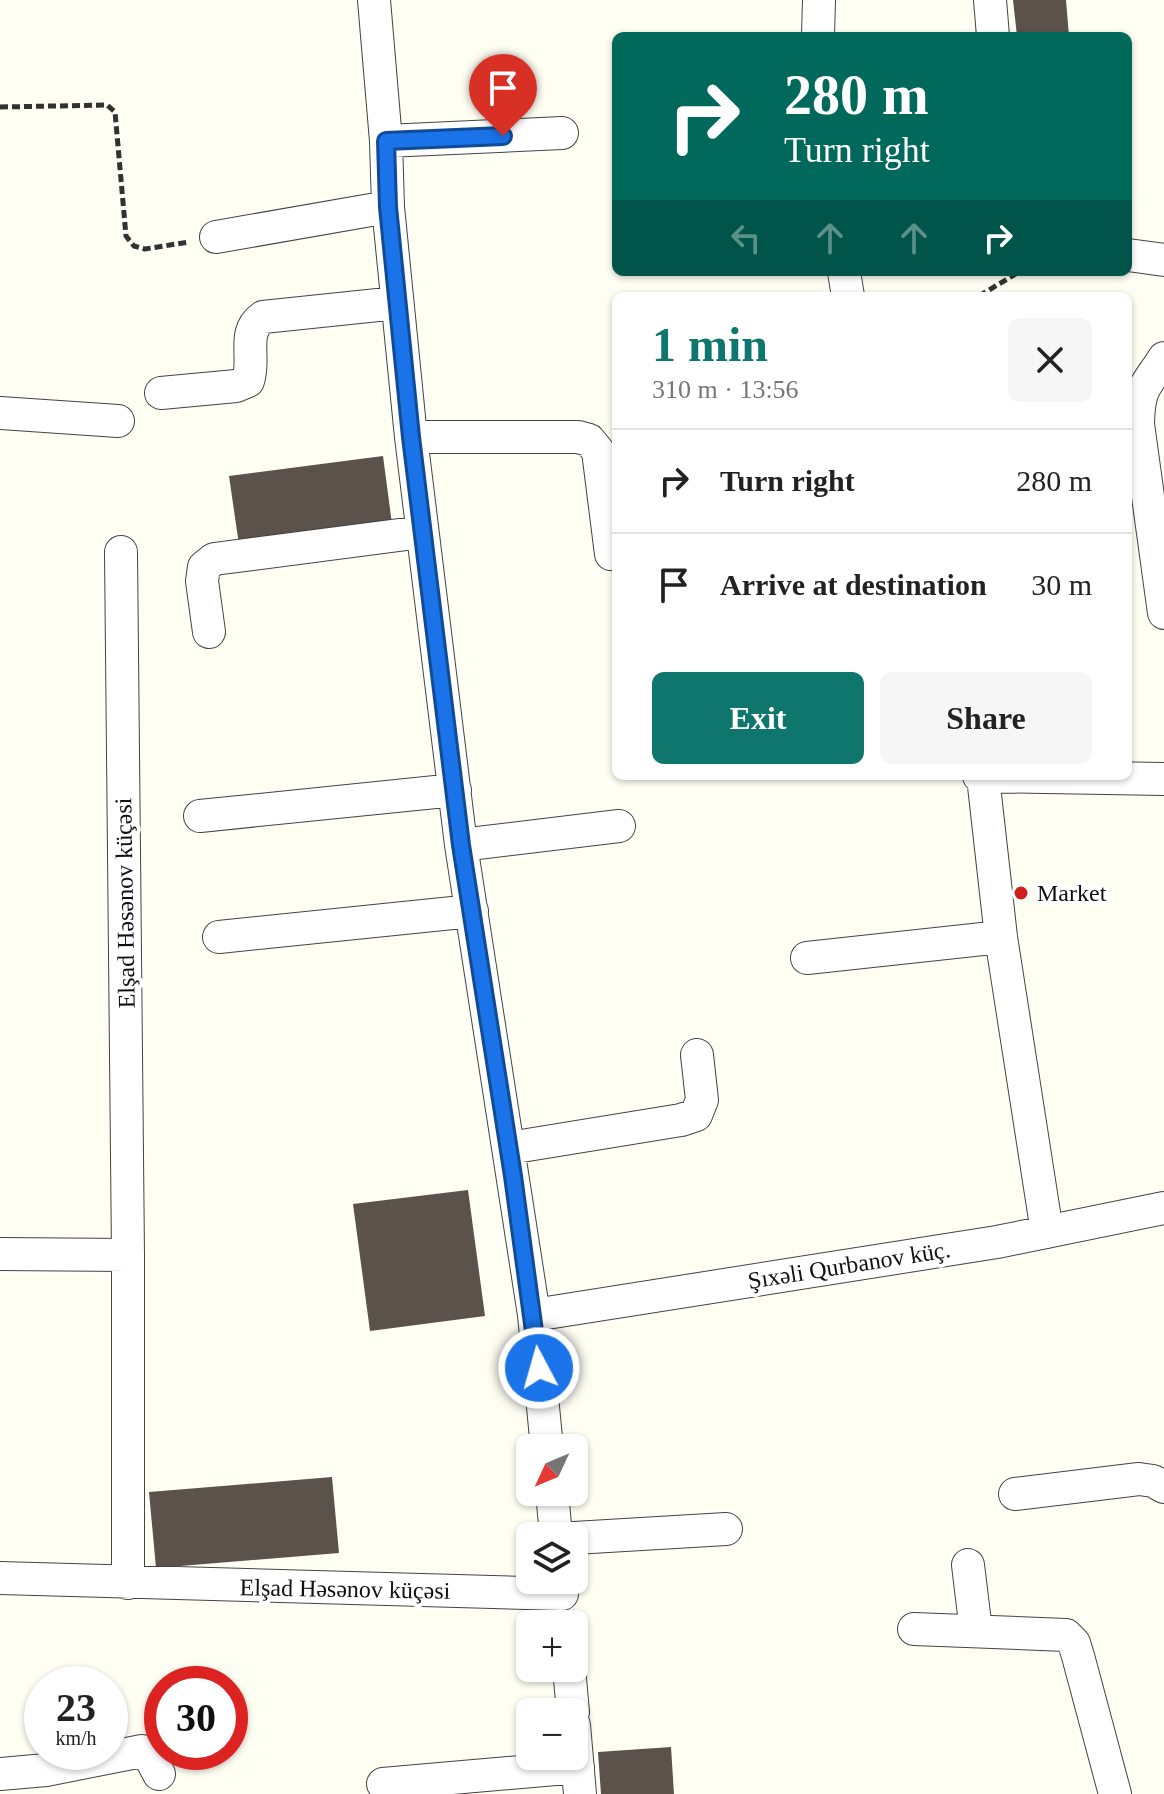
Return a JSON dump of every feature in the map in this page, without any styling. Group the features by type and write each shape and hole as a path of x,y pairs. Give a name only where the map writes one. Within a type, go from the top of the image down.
{"street":[{"path":"374,0 386,141 388,207 422,532 461,845 534,1315 546,1434"},
{"path":"818,32 819,0"},
{"path":"990,0 993,32"},
{"path":"386,141 562,133"},
{"path":"216,237 388,207"},
{"path":"1132,256 1164,260"},
{"path":"161,393 236,386 248,381 252,371 250,332 254,323 263,317 397,303"},
{"path":"1164,358 1144,385 1138,405 1138,424 1164,613"},
{"path":"0,413 118,421"},
{"path":"411,437 578,437 589,440 598,451 611,554"},
{"path":"209,632 202,581 204,567 214,559 422,532"},
{"name":"Elşad Həsənov küçəsi","path":"121,552 128,1583"},
{"path":"1132,778 1164,779"},
{"path":"981,780 1001,937 1047,1232"},
{"path":"200,816 455,790"},
{"path":"461,845 619,826"},
{"path":"219,937 472,911"},
{"path":"807,958 1001,937"},
{"path":"509,1148 696,1115 702,1100 697,1055"},
{"name":"Şıxəli Qurbanov küç.","path":"534,1315 1047,1232 1164,1208"},
{"path":"0,1254 128,1255"},
{"path":"1015,1494 1139,1479 1164,1487"},
{"path":"588,1537 726,1529"},
{"path":"968,1565 976,1631"},
{"name":"Elşad Həsənov küçəsi","path":"0,1578 563,1599"},
{"path":"914,1629 1066,1635 1074,1643 1115,1794"},
{"path":"0,1774 46,1782 142,1751 149,1755 159,1774"},
{"path":"383,1784 579,1780"}],"path":[{"path":"0,107 107,105 115,112 126,236 134,246 145,249 216,237"},
{"path":"986,292 1012,276"}],"building":[{"path":"1013,0 1066,0 1069,32 1017,32"},
{"path":"383,456 392,524 239,545 229,476"},
{"path":"468,1190 485,1316 370,1331 353,1204"},
{"path":"332,1477 339,1553 156,1568 149,1492"},
{"path":"671,1747 674,1794 601,1794 598,1752"}],"place":[{"name":"Market","path":"1021,893"}],"route":[{"path":"503,136 386,141 388,207 411,437 461,845 534,1315 539,1368"}]}
